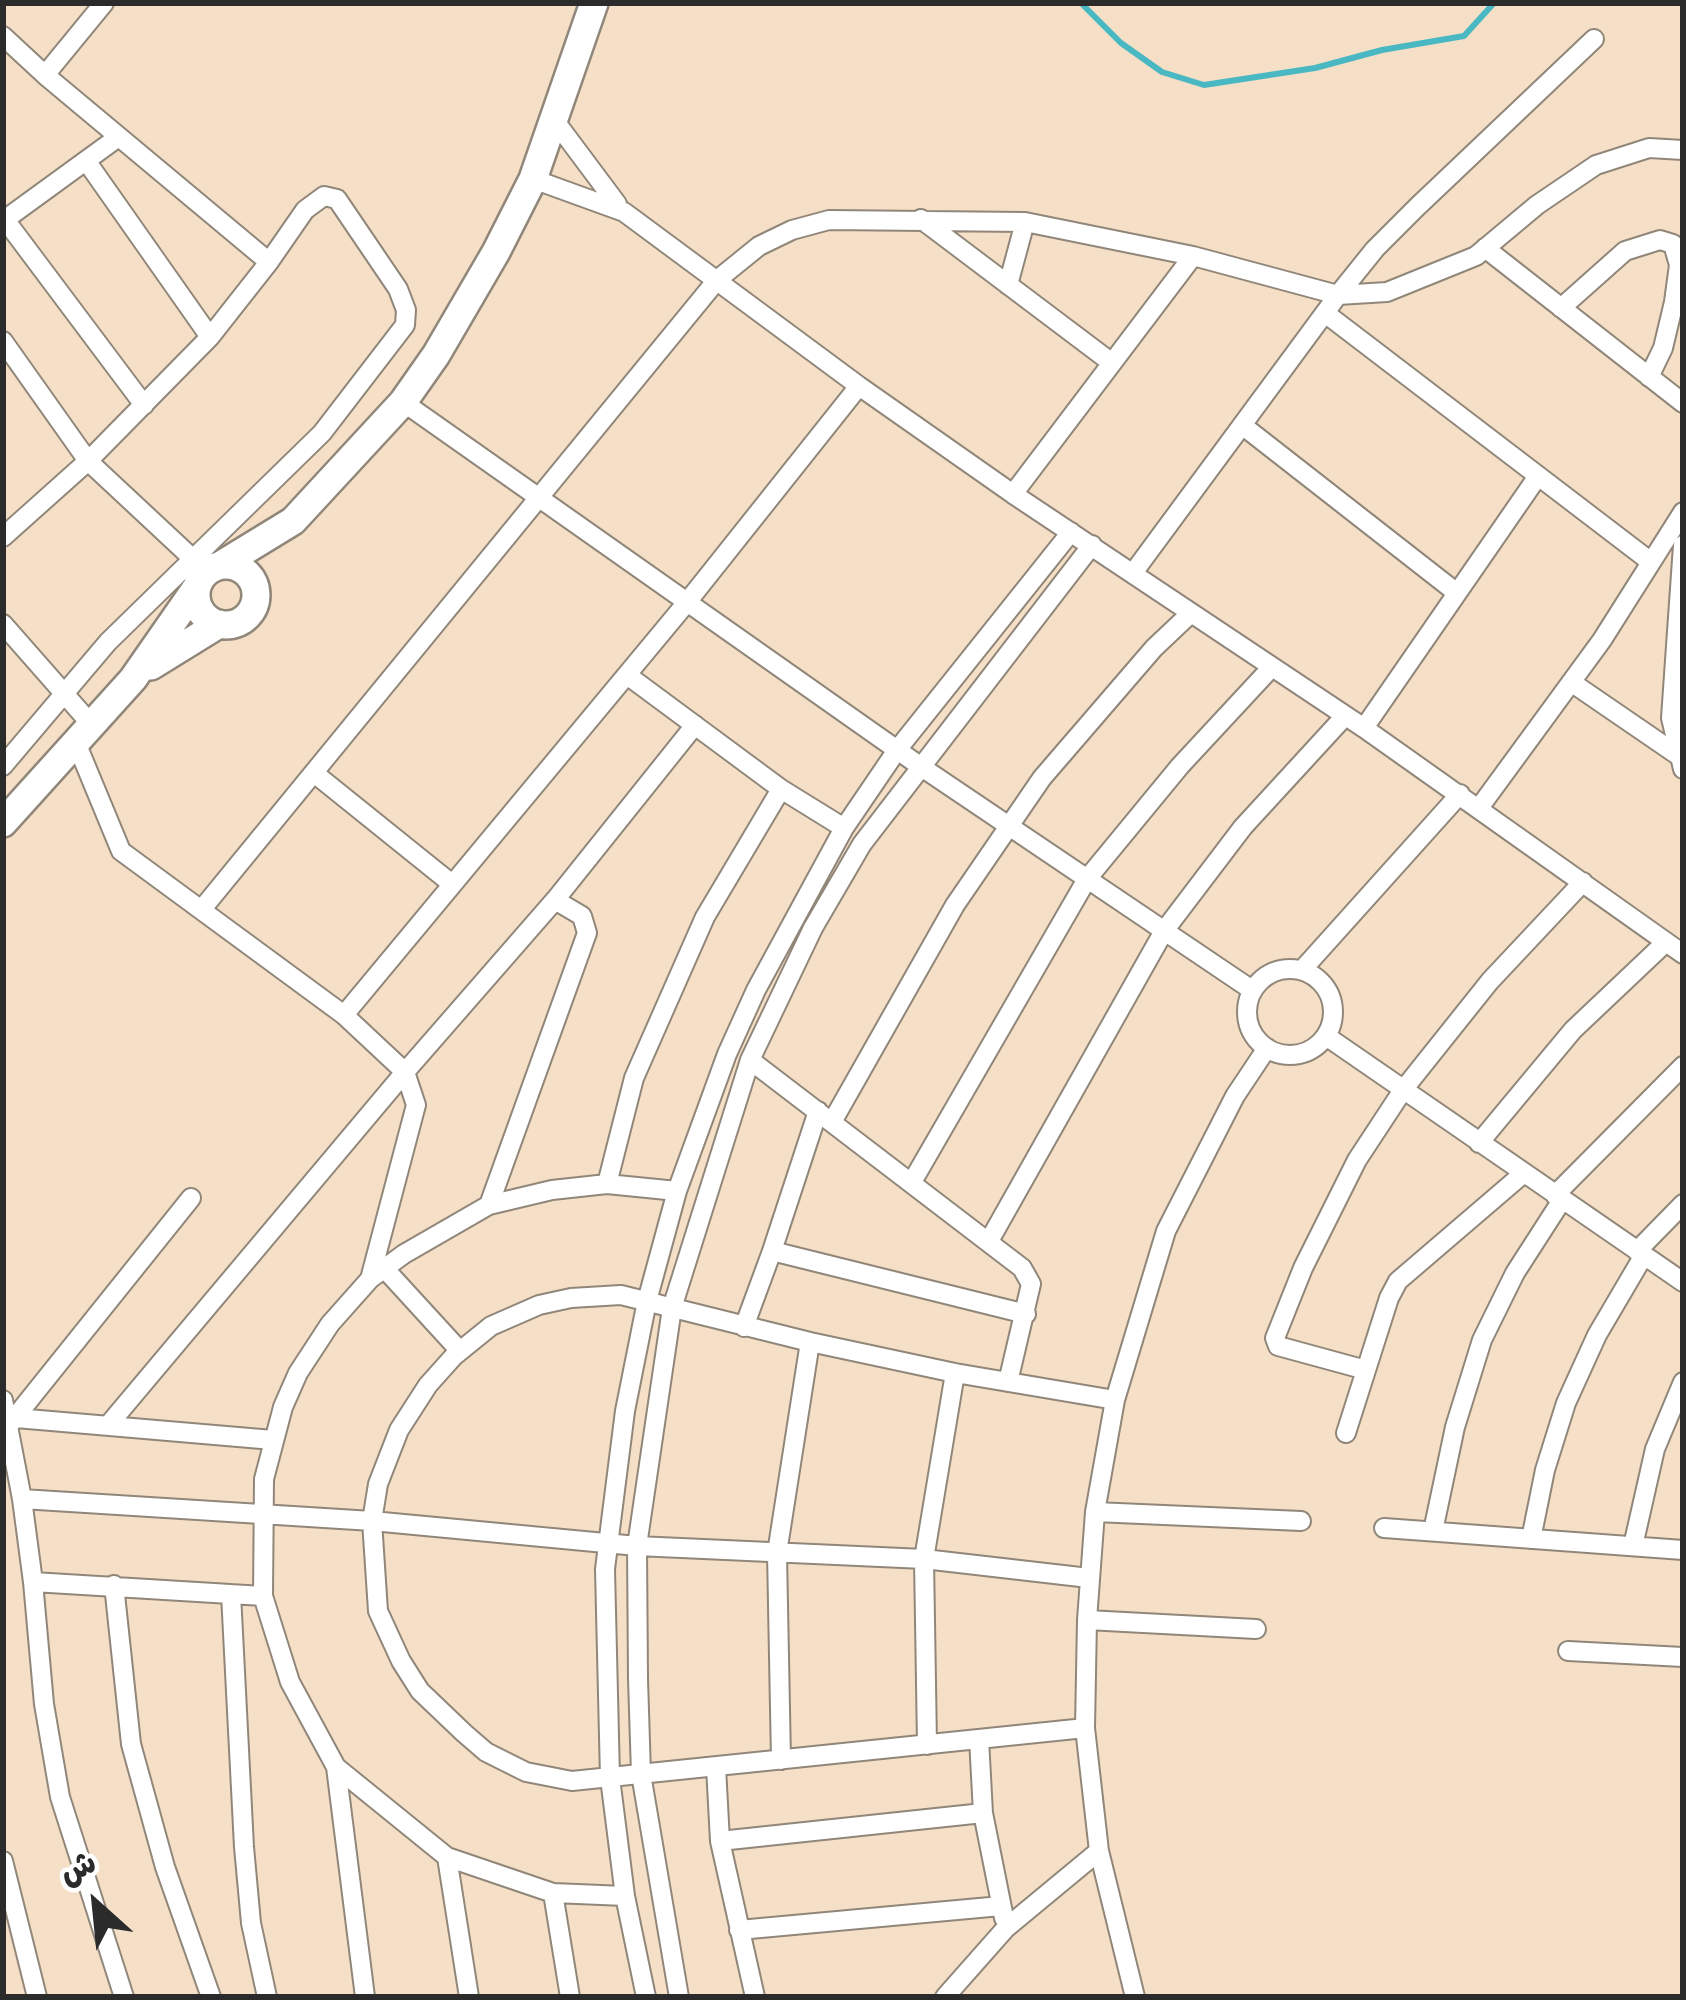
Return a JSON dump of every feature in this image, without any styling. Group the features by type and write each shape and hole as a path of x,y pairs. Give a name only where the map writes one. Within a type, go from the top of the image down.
{"main road":[{"path":"133,679 219,624 245,618 293,521 403,402 461,316 533,178 594,3"},
{"path":"3,823 133,679 204,571 293,521"},
{"path":"204,571 241,568 256,593"},
{"path":"204,571 200,610 219,624"}],"street":[{"path":"45,75 104,3"},
{"path":"3,36 117,138 269,262"},
{"path":"1133,573 1338,295 1417,207 1594,39"},
{"path":"555,122 624,212"},
{"path":"117,138 4,219 144,405"},
{"path":"202,908 717,280 759,246 829,220 1025,222 1193,256 1338,295 1387,292 1475,256 1596,165 1649,148 1683,150"},
{"path":"87,162 210,337"},
{"path":"533,178 624,212 1013,494 1364,728 1683,954"},
{"path":"3,537 88,461 210,337 304,210 331,196 398,289 406,310 405,326 322,433 204,571 108,642 3,766"},
{"path":"921,219 1112,363"},
{"path":"1008,285 1025,222"},
{"path":"1562,308 1625,251 1660,240 1673,244 1679,265 1674,302 1663,348 1649,377"},
{"path":"1485,248 1683,403"},
{"path":"1013,494 1193,256"},
{"path":"1325,313 1651,562"},
{"path":"3,341 88,461 204,571"},
{"path":"344,1016 688,601 859,386"},
{"path":"403,402 920,766 1252,990"},
{"path":"1242,425 1457,593"},
{"path":"1364,728 1538,476"},
{"path":"1479,808 1571,682 1683,512"},
{"path":"646,1997 625,1896 610,1778 605,1569 625,1411 676,1191 756,990 844,828 897,749 1071,532"},
{"path":"679,1997 641,1774 638,1546 671,1308 750,1060 813,928 862,844 1092,545"},
{"path":"1681,762 1671,718 1683,545"},
{"path":"744,1327 825,1116 955,905 1042,778 1154,648 1191,613"},
{"path":"3,624 66,693 121,850 344,1016 405,1072 416,1105 377,1274"},
{"path":"912,1182 1087,879 1180,766 1270,668"},
{"path":"627,675 781,789 844,828"},
{"path":"1571,682 1681,762"},
{"path":"989,1241 1164,931 1243,827 1345,716"},
{"path":"110,1423 555,900 695,725"},
{"path":"314,773 452,884"},
{"path":"607,1184 634,1078 705,917 781,789"},
{"path":"1302,970 1460,794"},
{"path":"1366,1370 1281,1349 1275,1338 1337,1196 1403,1090 1490,981 1583,882"},
{"path":"489,1204 587,933 582,916 555,900"},
{"path":"1479,1142 1573,1030 1666,942"},
{"path":"1302,970 1316,976 1332,999 1334,1014 1326,1036 1302,1054 1278,1054 1257,1040 1246,1016 1252,990 1274,971 1302,970"},
{"path":"1326,1036 1683,1282"},
{"path":"1135,1997 1099,1851 1085,1728 1088,1578 1095,1512 1115,1400 1166,1231 1226,1112 1267,1048"},
{"path":"750,1060 1015,1261 1029,1278 1026,1314 1008,1382"},
{"path":"1433,1531 1455,1427 1482,1340 1515,1273 1558,1197 1683,1066"},
{"path":"1346,1433 1388,1298 1398,1281 1524,1173"},
{"path":"365,1997 336,1767 290,1682 263,1596 264,1479 298,1373 330,1324 377,1274 489,1204 607,1184 676,1191"},
{"path":"12,1421 191,1198"},
{"path":"1531,1539 1545,1470 1566,1403 1641,1253 1683,1204"},
{"path":"772,1251 1026,1314"},
{"path":"377,1274 460,1351"},
{"path":"1085,1728 572,1781 526,1772 486,1751 420,1691 378,1611 372,1521 378,1484 399,1430 428,1385 491,1327 571,1298 622,1295 955,1373 1115,1400"},
{"path":"782,1760 777,1553 810,1342"},
{"path":"927,1745 924,1559 955,1373"},
{"path":"1633,1546 1654,1449 1683,1382"},
{"path":"3,1400 12,1421 44,1704 60,1797 124,1997"},
{"path":"12,1421 110,1423 273,1440"},
{"path":"22,1499 372,1521 638,1546 924,1559 1088,1578"},
{"path":"1095,1512 1301,1521"},
{"path":"1384,1528 1683,1550"},
{"path":"33,1582 263,1596"},
{"path":"114,1585 131,1744 165,1867 211,1997"},
{"path":"231,1594 244,1847 251,1922 267,1997"},
{"path":"1087,1620 1256,1629"},
{"path":"1568,1651 1683,1657"},
{"path":"979,1739 983,1813 1006,1928"},
{"path":"336,1767 447,1857 553,1893 625,1896"},
{"path":"716,1767 720,1841 755,1997"},
{"path":"720,1841 983,1813"},
{"path":"945,1997 1006,1928 1099,1851"},
{"path":"447,1857 469,1997"},
{"path":"4,1868 37,1997"},
{"path":"553,1893 570,1997"},
{"path":"740,1930 1001,1906"}],"waterway":[{"path":"1081,3 1121,43 1162,72 1204,85 1315,68 1464,36 1494,3"}]}
